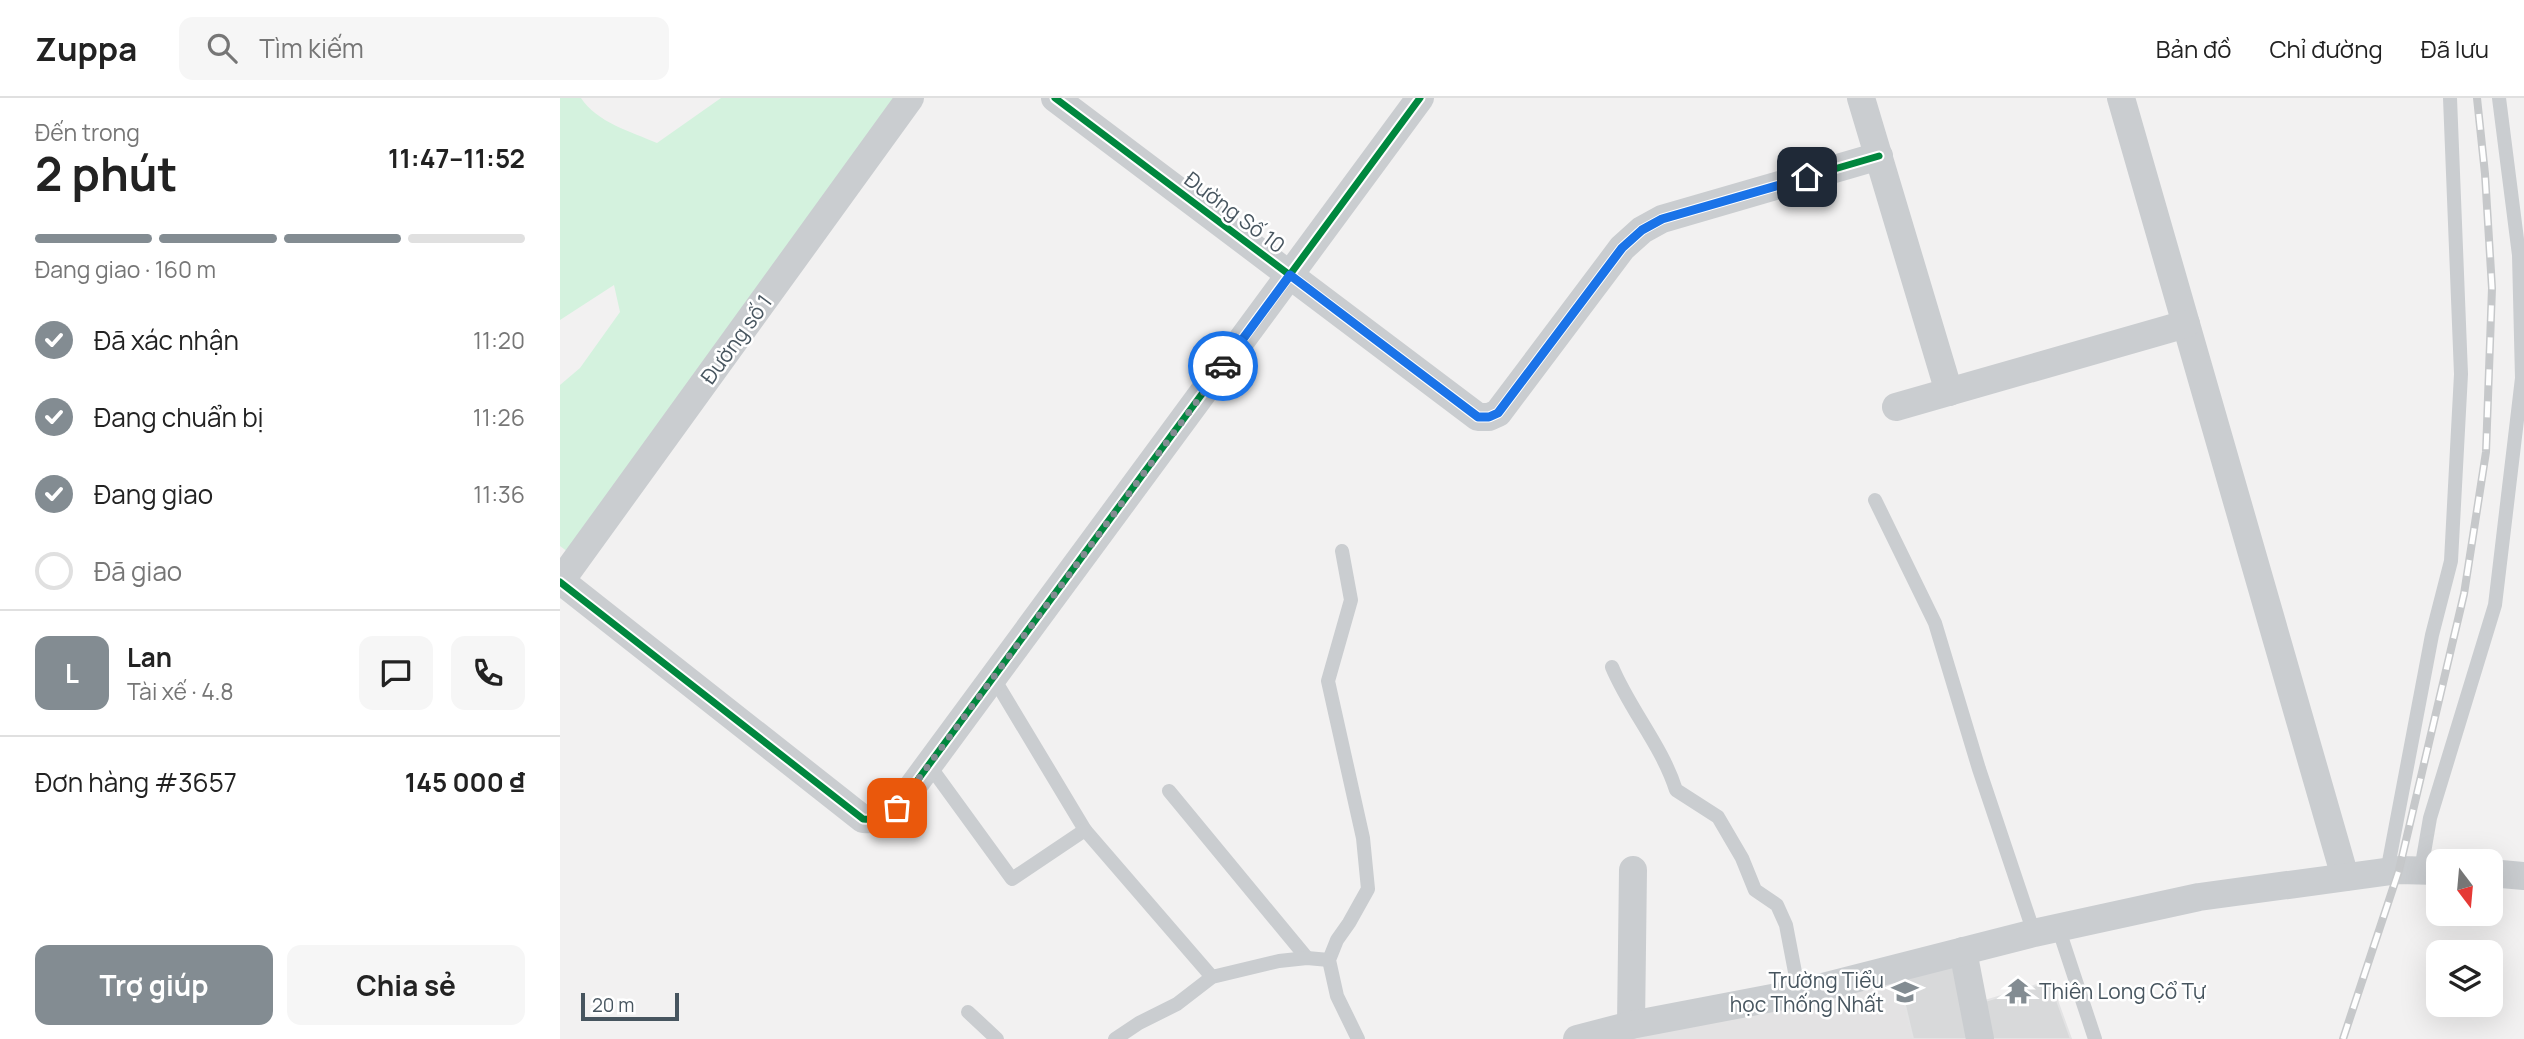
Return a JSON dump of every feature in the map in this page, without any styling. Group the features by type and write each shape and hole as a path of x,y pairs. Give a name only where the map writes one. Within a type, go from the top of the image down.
{"street":[{"name":"Đường số 1","path":"560,581 910,98"},
{"name":"Đường Số 10","path":"1055,98 1478,417 1489,417 1498,413 1622,248 1642,230 1662,219 1879,156"},
{"path":"560,581 863,819 878,820 890,815 1420,98"},
{"path":"1861,98 1949,392"},
{"path":"2121,98 2345,877"},
{"path":"1896,407 2186,324"},
{"path":"1632,1025 1633,870"},
{"path":"1577,1039 1632,1025 1799,993 2046,930 2199,897 2387,872 2426,870"},
{"path":"2503,874 2524,876"},
{"path":"1963,951 1980,1039"}],"lane":[{"path":"2387,872 2432,635 2451,561 2461,374 2450,98"},
{"path":"2429,849 2430,818 2495,604 2522,378 2519,255 2499,98"},
{"path":"1875,500 1935,623 1979,769 2095,1039"},
{"path":"1342,551 1351,600 1328,681 1363,838 1368,889 1337,940 1329,960 1337,996 1358,1039"},
{"path":"1612,667 1624,696 1669,769 1676,790 1717,817 1742,858 1755,890 1777,905 1786,925 1799,993"},
{"path":"993,677 1085,830 1212,977"},
{"path":"929,765 1012,879 1085,830"},
{"path":"1169,791 1307,958"},
{"path":"1115,1039 1139,1023 1177,1004 1212,977 1279,961 1307,958 1329,960"},
{"path":"968,1012 998,1039"}],"shaded area":[{"name":"Trường Tiểu học Thống Nhất","path":"1953,966 1968,1039 1624,1039"}],"green space":[{"path":"560,98 581,98 605,120 657,143 721,98 896,98 568,552 560,546 560,385 580,368 620,312 614,285 560,320"}],"building":[{"path":"1953,966 1968,1039 1913,1039 1899,980"},
{"path":"2050,981 2071,1039 1992,1039 1985,1001"}],"railway":[{"path":"2343,1039 2399,870 2464,594 2486,452 2492,288 2477,98"}],"cycle path":[{"path":"1055,98 1478,417 1489,417 1498,413 1622,248 1642,230 1662,219 1879,156"},
{"path":"560,582 863,819 878,819 890,814 1420,98"}],"way so far":[{"path":"897,808 1223,366"}],"place":[{"name":"Thiên Long Cổ Tự","path":"2018,991"},
{"name":"Trường Tiểu học Thống Nhất","path":"1905,992"}],"route":[{"path":"1223,366 1290,275 1478,417 1489,417 1498,413 1622,248 1642,230 1662,219 1807,177"}]}
